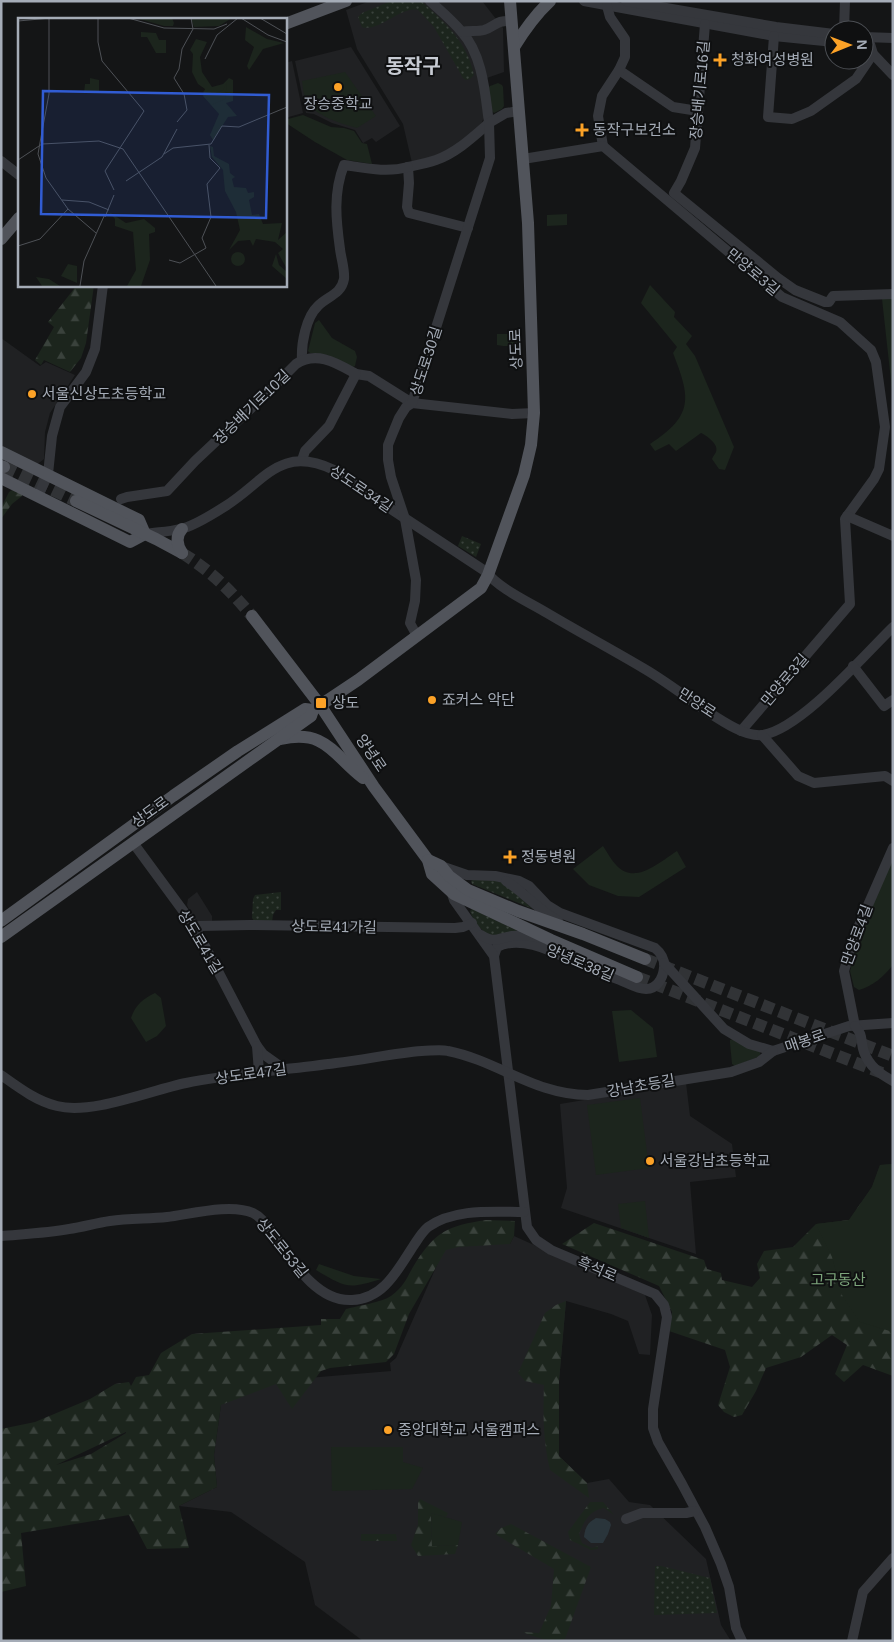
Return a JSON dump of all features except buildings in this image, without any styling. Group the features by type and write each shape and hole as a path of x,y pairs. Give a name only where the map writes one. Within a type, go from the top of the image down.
{"main road":[{"path":"286,24 346,1"},
{"path":"514,47 527,26 550,1"},
{"name":"상도로","path":"1,921 238,751 305,708 316,707 358,680 481,588 488,575 524,475 531,445 534,413 528,223 509,2"},
{"path":"1,239 18,219"},
{"path":"1,452 139,520 145,534"},
{"path":"3,473 14,478 17,474 17,460"},
{"path":"3,473 38,496 73,506 145,534 182,552 177,540 182,529"},
{"path":"73,506 67,508 66,498 71,490 76,488"},
{"name":"양녕로","path":"252,616 428,860 432,874 454,894 551,940 637,977"},
{"name":"상도로","path":"1,937 311,716 316,707"},
{"path":"276,740 302,737 321,741 332,748 354,771 374,787"},
{"path":"101,848 109,860"},
{"name":"양녕로","path":"428,860 441,866 449,876 468,890 645,959"}],"street":[{"path":"430,1 462,32 472,48 483,81 488,123"},
{"path":"584,1 774,36 824,41"},
{"path":"626,1 776,27 824,33"},
{"path":"844,20 845,1"},
{"path":"523,159 604,146 598,116 602,96 625,57 625,39 610,16 607,6"},
{"path":"462,32 483,30 500,20 511,21"},
{"name":"장승배기로16길","path":"705,24 695,148 681,182 674,192 795,290 825,302 829,302 833,296 893,294"},
{"path":"774,36 768,117 792,119 811,111 856,79 859,70"},
{"path":"874,43 893,38"},
{"path":"874,44 893,45"},
{"path":"874,51 893,75"},
{"path":"619,70 673,107 698,111"},
{"path":"468,228 409,213 407,207 410,182 408,167 436,160 450,154 471,139 488,123 506,113 519,111"},
{"name":"상도로30길","path":"405,518 391,477 388,446 399,418 406,407 412,403 490,158 488,123"},
{"name":"만양로3길","path":"604,146 782,297 840,322 871,350 876,362 885,426 888,435 879,469 874,479 845,519 850,604 741,731"},
{"path":"1,160 18,174"},
{"name":"장승배기로10길","path":"121,499 167,491 195,461 302,360 301,348 307,325 317,306 338,292 344,279 335,216 338,180 344,165 371,169 400,170 408,167"},
{"path":"38,496 48,474 52,436 60,407 86,372 95,349 103,286"},
{"path":"302,360 313,357 332,361 356,374 369,376 412,403 512,414 534,413"},
{"path":"302,460 305,451 329,426 356,374"},
{"name":"상도로34길","path":"145,534 182,529 224,507 260,479 286,462 302,460 323,464 334,470 485,571 488,575"},
{"path":"847,516 893,536"},
{"path":"405,518 416,580 416,601 410,626 417,636"},
{"name":"만양로","path":"488,575 498,584 588,638 643,668 741,731 762,736"},
{"path":"893,627 816,703 792,723 776,732 762,736 798,776 814,784 884,776 893,781"},
{"path":"853,666 884,706 893,700"},
{"name":"상도로41길","path":"134,844 195,927 257,1046 263,1054 284,1069"},
{"name":"만양로4길","path":"893,848 854,937 844,971 855,1026 861,1033 864,1053 870,1064 880,1074 893,1081"},
{"path":"441,866 467,875 497,876 519,881 529,886 547,905 560,913 655,948 660,953 662,973"},
{"path":"497,876 520,890 531,902 548,915 583,934"},
{"name":"흑석로","path":"451,891 454,900 480,934 497,945 508,1072 525,1224 530,1234 551,1250 655,1294 662,1302 666,1317 654,1400 653,1428 658,1442 705,1528 725,1577 732,1601 736,1628 742,1641"},
{"name":"상도로41가길","path":"195,927 248,925 463,928 472,923"},
{"path":"480,934 497,945 510,936 551,940"},
{"name":"양녕로38길","path":"497,945 518,944 542,947 583,966 645,989 651,988 662,973 670,981 682,982"},
{"name":"매봉로","path":"662,973 682,982 724,1029 749,1044 773,1052 849,1026 893,1023"},
{"name":"상도로41길","path":"257,1046 259,1072"},
{"name":"상도로47길","path":"1,1074 31,1096 57,1106 84,1108 183,1084 259,1072 334,1064 392,1054 447,1050 483,1061 508,1072"},
{"name":"강남초등길","path":"508,1072 519,1079 549,1090 564,1094 588,1095 731,1072 759,1062 773,1052"},
{"name":"상도로53길","path":"1,1236 71,1229 110,1221 238,1209 254,1213 265,1223 302,1274 311,1283 332,1296 343,1300 353,1300 371,1295 386,1285 421,1234 430,1226 454,1216 470,1213 524,1212"},
{"path":"626,1519 642,1513 686,1514 695,1511"},
{"path":"852,1641 862,1592 893,1558"}],"shaded area":[{"path":"370,1 425,1 461,34 471,54 482,88 484,117 481,125 449,151 412,163 403,124 357,49 346,10"},
{"path":"437,1 482,1 503,28 504,72 484,79 477,56"},
{"name":"장승중학교","path":"351,47 400,126 376,142 372,138 363,143 355,130 332,123 314,114 306,113 295,61"},
{"path":"292,61 303,113 286,118 286,63"},
{"name":"서울신상도초등학교","path":"1,338 40,366 46,362 75,375 50,413 45,432 44,459 35,466 1,450"},
{"path":"197,892 212,916 212,921 198,921 192,916 187,905 188,899"},
{"name":"서울강남초등학교","path":"686,1083 690,1116 732,1144 736,1177 690,1182 696,1254 561,1208 567,1188 560,1104"},
{"name":"중앙대학교 서울캠퍼스","path":"514,1236 645,1295 652,1315 650,1355 639,1354 628,1321 566,1301 559,1381 559,1456 587,1483 609,1479 629,1502 650,1505 706,1559 721,1625 731,1641 363,1641 315,1605 305,1562 231,1512 179,1506 217,1487 214,1455 225,1385 391,1371 390,1363 396,1358 444,1249 462,1241 510,1244"},
{"path":"596,1518 605,1519 611,1525 603,1543 591,1543 584,1537 587,1526"}],"green space":[{"path":"391,1 421,1 446,25 460,42 471,63 474,75 470,79 466,80 463,78 434,27 418,10 404,12 375,26 362,27 358,17 362,13"},
{"path":"345,72 376,116 357,128 320,114 309,104 304,94 302,81"},
{"path":"498,83 503,87 504,106 494,113 488,88"},
{"path":"303,115 331,127 354,131 362,143 367,144 372,164 347,160 286,123 288,119"},
{"path":"567,214 567,225 547,226 547,215"},
{"path":"650,285 675,312 674,317 692,336 686,344 695,356 734,447 725,470 719,469 712,459 716,452 716,446 701,433 676,451 669,444 655,451 650,444 665,434 682,414 685,404 685,393 673,353 677,347 641,303"},
{"path":"76,286 94,286 86,343 81,358 70,372 44,360 41,365 35,360 54,327 48,322"},
{"path":"893,298 893,399 882,299"},
{"path":"319,320 332,338 355,351 357,357 355,366 351,368 328,355 310,353 308,351 315,323"},
{"path":"497,334 517,334 517,346 497,345"},
{"path":"12,490 22,494 22,496 12,504 1,519 1,508 9,492"},
{"path":"462,536 481,544 476,557 458,546"},
{"path":"603,846 611,859 624,871 639,873 647,870 677,851 686,867 639,897 618,896 589,885 573,869"},
{"path":"893,856 893,965 878,980 859,990 854,987 850,971 859,938"},
{"path":"474,879 502,882 533,909 472,884 471,881"},
{"path":"281,892 281,910 276,910 272,922 255,922 252,918 255,895"},
{"path":"472,909 516,930 516,932 497,936 487,934 474,919 470,911"},
{"path":"155,993 161,998 166,1026 157,1036 146,1042 131,1018 140,1002"},
{"path":"631,1010 653,1028 657,1057 619,1062 612,1011"},
{"path":"733,1039 760,1052 760,1055 735,1066 732,1064 730,1043 730,1040"},
{"path":"640,1098 649,1168 596,1175 587,1105"},
{"name":"고구동산","path":"893,1164 893,1376 863,1365 844,1382 835,1374 847,1345 832,1335 801,1357 766,1368 756,1391 742,1415 734,1417 724,1412 718,1405 730,1367 725,1350 669,1331 672,1312 659,1286 562,1244 594,1223 704,1260 707,1269 721,1273 722,1280 752,1287 760,1278 757,1264 764,1251 793,1247 816,1224 849,1220 872,1187 880,1165"},
{"path":"893,1164 893,1332 860,1322 842,1295 832,1257 816,1224 849,1220 872,1187 880,1165"},
{"path":"645,1201 649,1238 621,1228 618,1204"},
{"path":"486,1220 515,1221 514,1236 510,1244 458,1247 446,1250 409,1314 394,1354 386,1362 330,1368 321,1371 292,1409 276,1384 221,1405 214,1455 217,1487 179,1506 189,1548 147,1549 129,1515 21,1533 26,1586 1,1592 1,1429 35,1422 90,1399 115,1384 129,1382 131,1386 136,1377 149,1375 161,1353 192,1334 321,1325 321,1319 340,1319 346,1309 376,1302 396,1292 424,1251 445,1231 453,1227","holes":["126,1432 126,1433 91,1454 56,1465"]},
{"path":"319,1264 354,1276 381,1279 361,1285 347,1285 316,1270"},
{"path":"566,1301 559,1381 559,1456 587,1483 589,1498 550,1470 544,1428 544,1385 525,1381 518,1373 545,1313"},
{"path":"331,1447 403,1447 403,1462 423,1468 412,1489 332,1491"},
{"path":"420,1499 448,1513 446,1517 431,1513 432,1546 458,1545 455,1554 418,1556 411,1545 418,1525 418,1503"},
{"path":"590,1502 603,1502 614,1515 604,1508 595,1511 586,1520 579,1534 582,1543 592,1548 598,1546 598,1549 591,1550 570,1540 568,1532"},
{"path":"431,1513 462,1522 458,1545 432,1546"},
{"path":"511,1524 591,1567 565,1639 544,1639 523,1632 539,1633 551,1606 554,1569 495,1534 501,1528"},
{"path":"361,1534 396,1534 397,1541 361,1541"},
{"path":"655,1566 710,1578 717,1613 654,1615"}],"tunnel":[{"path":"4,467 76,501"},
{"path":"182,553 220,582 252,616"},
{"path":"645,959 893,1056"},
{"path":"637,977 882,1073"}],"place":[{"name":"청화여성병원","path":"720,60"},
{"name":"장승중학교","path":"338,87"},
{"name":"동작구보건소","path":"582,130"},
{"name":"서울신상도초등학교","path":"32,394"},
{"name":"죠커스 악단","path":"432,700"},
{"name":"상도","path":"321,703"},
{"name":"정동병원","path":"510,857"},
{"name":"서울강남초등학교","path":"650,1161"},
{"name":"중앙대학교 서울캠퍼스","path":"388,1430"}],"district":[{"name":"동작구","path":"413,66"}]}
